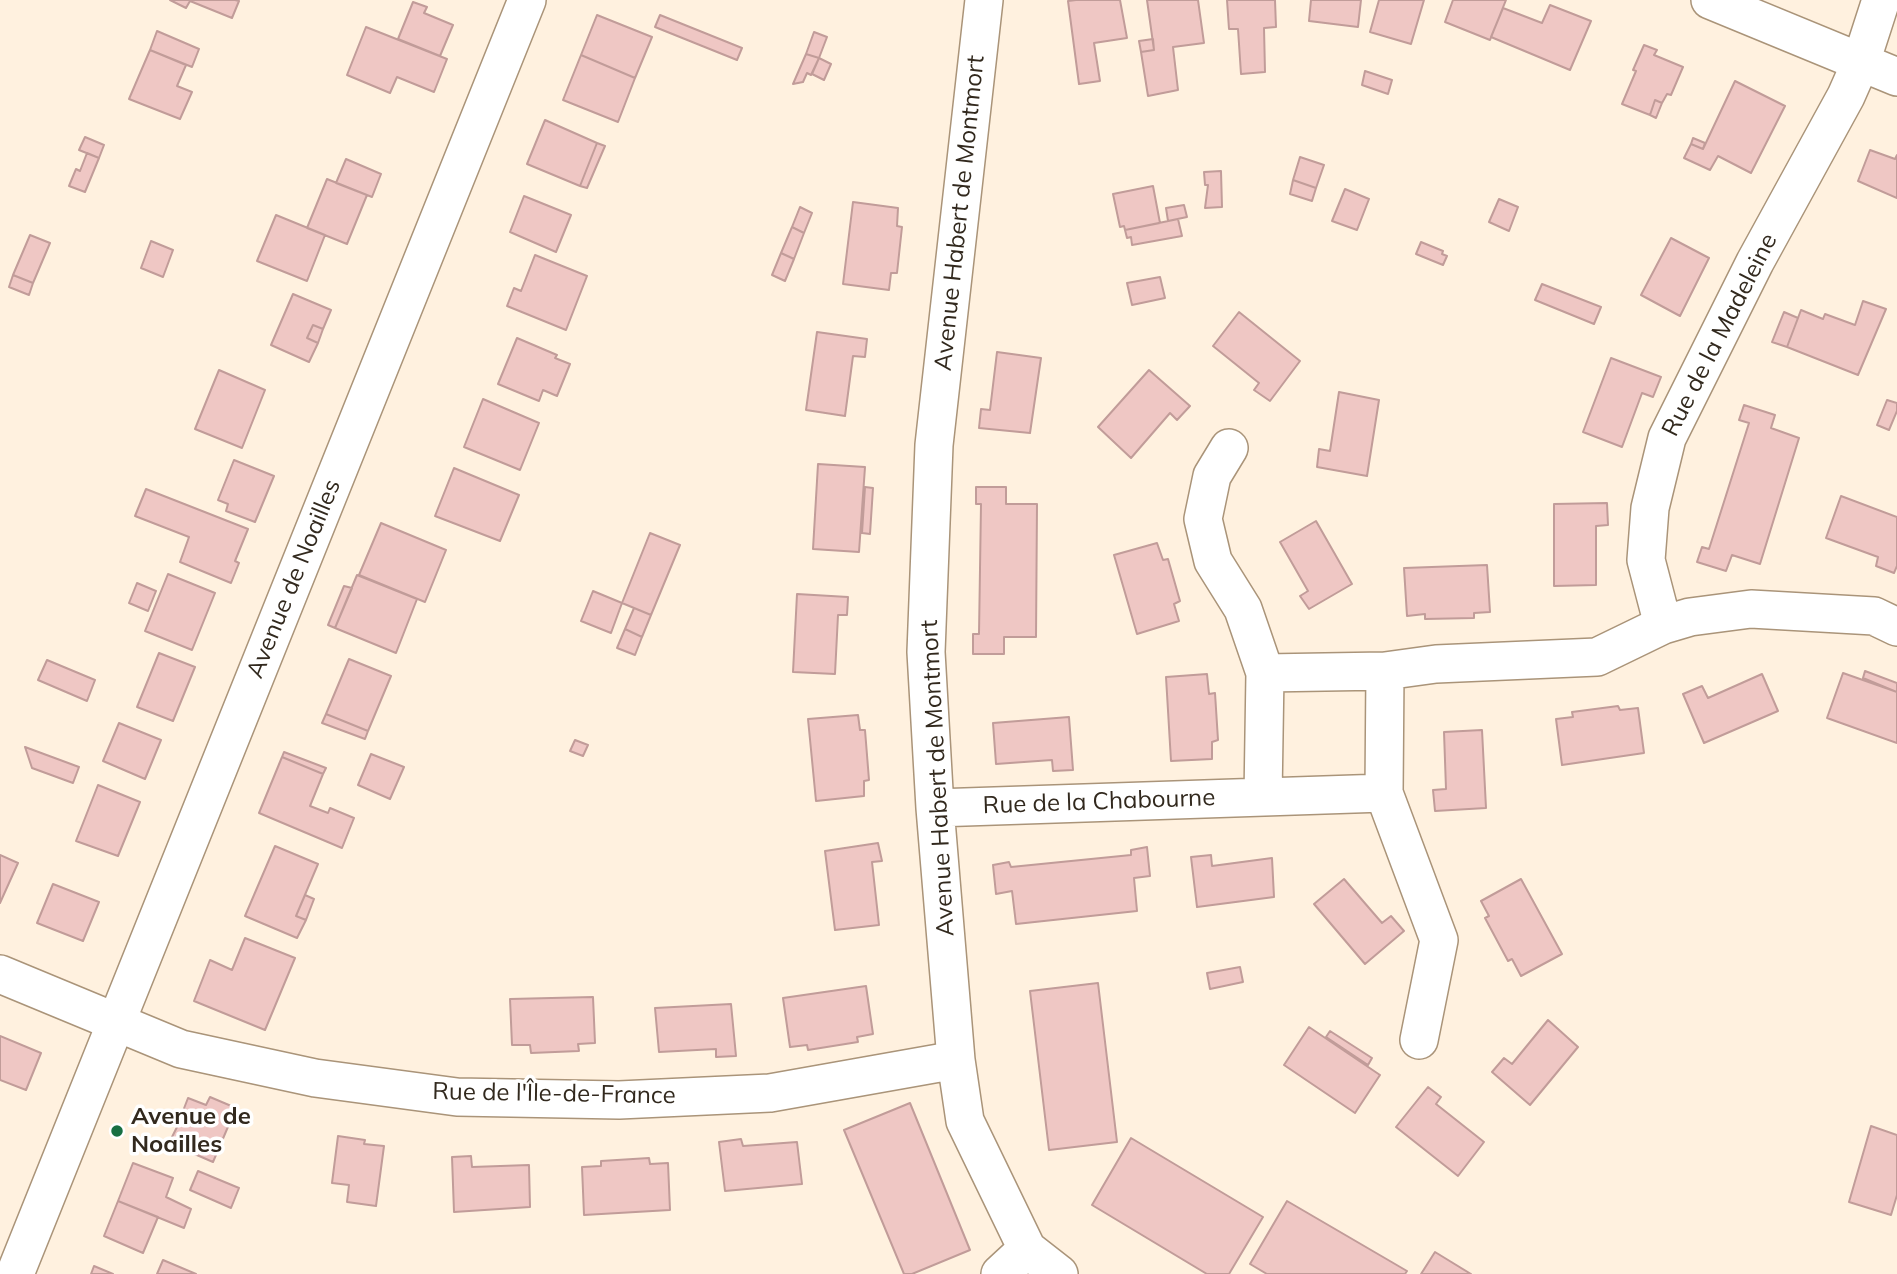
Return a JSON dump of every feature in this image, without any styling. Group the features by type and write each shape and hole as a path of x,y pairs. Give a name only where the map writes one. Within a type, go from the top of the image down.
{"street":[{"name":"Avenue de Noailles","path":"15,1274 527,0"},
{"name":"Avenue Habert de Montmort","path":"984,0 934,445 926,652 935,808 956,1060 965,1121 1027,1249"},
{"path":"1710,0 1897,77"},
{"name":"Rue de la Madeleine","path":"1663,625 1646,560 1650,508 1667,438 1755,262 1846,96 1861,62 1881,0"},
{"path":"1229,448 1212,476 1203,519 1213,561 1243,609 1265,673 1263,797"},
{"path":"1265,673 1385,671 1436,664 1597,657 1663,625 1690,617 1751,609 1874,616 1897,627"},
{"path":"1385,671 1384,793 1439,940 1419,1040"},
{"name":"Rue de la Chabourne","path":"935,808 1384,793"},
{"name":"Rue de l'Île-de-France","path":"0,974 181,1049 315,1078 457,1097 619,1100 770,1093 956,1060"},
{"path":"1000,1274 1027,1249 1059,1274"}],"building":[{"path":"170,0 239,1 232,18 190,1 186,8"},
{"path":"1120,0 1127,38 1094,43 1100,81 1079,84 1068,1"},
{"path":"1147,0 1198,0 1204,43 1173,47 1178,90 1148,96 1141,52 1154,50"},
{"path":"1227,0 1275,0 1276,27 1264,28 1265,72 1241,74 1238,29 1229,29"},
{"path":"1311,0 1361,0 1358,27 1309,21"},
{"path":"1379,0 1424,0 1411,44 1370,32"},
{"path":"1453,0 1506,0 1490,40 1445,22"},
{"path":"413,2 427,7 424,13 453,25 440,56 398,39"},
{"path":"1550,5 1591,21 1570,70 1491,37 1503,8 1542,23"},
{"path":"597,15 652,37 635,78 581,55"},
{"path":"660,15 742,48 737,60 655,27"},
{"path":"366,27 447,59 434,92 397,77 390,93 347,75"},
{"path":"157,31 199,49 192,67 150,50"},
{"path":"814,32 827,37 819,58 806,54"},
{"path":"1153,39 1154,50 1141,52 1139,41"},
{"path":"1644,45 1657,50 1654,55 1683,67 1671,95 1667,94 1662,103 1655,100 1650,115 1622,104"},
{"path":"150,50 186,65 177,86 192,92 180,119 129,99"},
{"path":"806,54 819,58 811,75 807,73 803,82 793,84"},
{"path":"581,55 635,78 618,122 563,100"},
{"path":"819,58 831,64 824,80 812,74"},
{"path":"1365,71 1392,80 1388,94 1362,85"},
{"path":"1735,81 1785,106 1751,173 1718,156 1710,170 1684,158 1691,144 1703,149"},
{"path":"1655,100 1662,103 1656,118 1650,115"},
{"path":"545,120 597,143 580,186 527,164"},
{"path":"85,137 104,145 99,158 79,150"},
{"path":"1693,138 1705,143 1703,149 1691,144"},
{"path":"597,143 605,146 587,188 580,186"},
{"path":"1870,150 1895,159 1897,155 1897,198 1858,181"},
{"path":"87,153 99,158 85,192 69,186 76,169 80,171"},
{"path":"1300,157 1324,165 1316,188 1293,180"},
{"path":"346,159 381,174 372,197 336,183"},
{"path":"1221,171 1222,207 1205,208 1208,185 1205,185 1204,172"},
{"path":"327,179 367,195 347,244 307,228"},
{"path":"1293,180 1316,188 1312,201 1290,194"},
{"path":"1153,186 1160,223 1125,230 1124,226 1120,227 1113,194"},
{"path":"1345,189 1369,199 1357,230 1332,221"},
{"path":"524,196 571,215 556,252 510,232"},
{"path":"1499,199 1518,207 1509,231 1489,222"},
{"path":"853,202 898,208 897,226 902,227 897,273 891,273 889,290 843,284"},
{"path":"1184,205 1187,217 1168,221 1166,208"},
{"path":"800,207 812,213 804,233 792,227"},
{"path":"276,215 325,235 307,281 257,261"},
{"path":"1178,219 1182,236 1132,245 1131,237 1127,238 1125,230"},
{"path":"792,227 804,233 794,259 781,253"},
{"path":"30,235 50,243 33,283 13,275"},
{"path":"1671,238 1709,258 1680,316 1641,295"},
{"path":"151,241 173,250 163,277 141,268"},
{"path":"1421,242 1443,251 1442,254 1447,256 1443,265 1416,254"},
{"path":"781,253 794,259 785,281 772,275"},
{"path":"535,255 587,276 566,330 507,306 514,288 521,291"},
{"path":"13,275 33,283 29,295 9,287"},
{"path":"1160,277 1165,298 1132,305 1127,283"},
{"path":"1542,284 1601,307 1594,324 1535,300"},
{"path":"293,294 331,310 323,329 313,325 307,338 318,343 309,362 271,345"},
{"path":"1863,301 1886,309 1858,375 1787,347 1801,310 1823,319 1825,314 1855,325"},
{"path":"1239,312 1300,361 1270,401 1254,390 1259,383 1213,346"},
{"path":"1784,312 1798,318 1787,347 1772,342"},
{"path":"313,325 323,329 318,343 307,338"},
{"path":"817,332 867,339 865,357 853,356 845,416 806,410"},
{"path":"517,338 557,355 555,358 570,364 557,396 543,390 539,401 498,384"},
{"path":"997,352 1041,358 1030,433 979,428 981,409 990,410"},
{"path":"1611,358 1661,377 1653,397 1642,393 1622,447 1583,432"},
{"path":"219,370 265,390 242,448 195,429"},
{"path":"1149,370 1190,406 1177,420 1170,413 1131,458 1098,427"},
{"path":"1339,392 1379,400 1367,476 1317,467 1319,449 1330,451"},
{"path":"483,399 539,423 520,470 464,447"},
{"path":"1887,400 1897,403 1897,411 1889,430 1877,425"},
{"path":"1744,405 1775,415 1771,428 1799,438 1760,564 1732,555 1726,571 1697,562 1702,547 1709,549 1749,423 1739,420"},
{"path":"234,460 274,476 255,522 226,511 228,504 218,500"},
{"path":"818,464 865,467 859,552 813,549"},
{"path":"454,468 519,495 500,541 435,516"},
{"path":"865,487 873,488 870,534 862,533"},
{"path":"976,487 1006,487 1006,504 1037,504 1036,637 1004,637 1004,654 973,654 973,634 979,634 981,504 976,504"},
{"path":"146,489 248,529 235,561 239,563 231,583 180,562 189,537 135,516"},
{"path":"1841,496 1897,517 1897,566 1894,573 1876,566 1878,557 1826,538"},
{"path":"1607,503 1608,525 1596,526 1596,585 1554,586 1554,504"},
{"path":"1316,521 1352,584 1309,609 1300,596 1308,591 1280,542"},
{"path":"381,523 446,550 425,602 359,575"},
{"path":"650,533 680,545 651,615 622,603"},
{"path":"1157,543 1163,560 1168,559 1180,601 1174,604 1179,621 1137,634 1114,555"},
{"path":"1487,565 1490,612 1474,613 1474,618 1425,619 1425,614 1407,616 1404,568"},
{"path":"168,574 215,593 192,650 145,631"},
{"path":"357,575 417,599 396,653 335,628"},
{"path":"137,583 156,591 148,611 129,603"},
{"path":"344,586 352,588 335,628 328,625"},
{"path":"593,591 622,603 611,633 581,621"},
{"path":"797,594 848,597 847,615 838,615 835,674 793,672"},
{"path":"634,608 651,615 642,637 625,629"},
{"path":"625,629 642,637 635,655 617,648"},
{"path":"159,653 195,667 173,721 137,707"},
{"path":"349,659 391,676 368,731 326,714"},
{"path":"47,660 95,680 87,701 38,680"},
{"path":"1865,671 1897,683 1897,692 1863,678"},
{"path":"1843,673 1897,692 1897,743 1827,718"},
{"path":"1207,674 1209,694 1215,693 1218,740 1212,742 1212,759 1171,761 1166,677"},
{"path":"1762,674 1778,711 1704,743 1683,694 1702,686 1708,698"},
{"path":"1618,706 1620,710 1638,708 1644,753 1562,765 1556,719 1573,717 1572,712"},
{"path":"326,714 368,731 365,739 322,723"},
{"path":"858,715 860,730 865,730 869,780 864,781 864,796 816,801 808,719"},
{"path":"1069,717 1073,770 1053,771 1052,760 996,764 993,723"},
{"path":"119,723 161,740 145,779 103,761"},
{"path":"1482,730 1486,808 1435,811 1433,790 1446,789 1444,732"},
{"path":"575,740 588,745 583,756 570,751"},
{"path":"25,747 79,767 73,783 32,768"},
{"path":"284,752 326,768 323,774 282,757"},
{"path":"371,754 404,767 390,799 358,785"},
{"path":"282,757 323,774 310,806 328,813 330,808 354,818 342,848 259,813"},
{"path":"98,785 140,802 118,856 76,841"},
{"path":"878,843 882,861 872,862 879,925 835,930 825,851"},
{"path":"275,846 318,864 296,916 306,920 297,938 245,916"},
{"path":"1147,847 1150,876 1134,878 1137,911 1016,924 1012,891 996,894 993,865 1009,862 1011,867 1131,855 1131,850"},
{"path":"0,855 18,863 0,903"},
{"path":"1211,855 1212,866 1272,858 1274,897 1197,907 1191,857"},
{"path":"1344,879 1382,923 1391,916 1404,931 1365,964 1314,904"},
{"path":"1521,879 1562,954 1521,976 1512,959 1508,961 1485,918 1489,916 1481,901"},
{"path":"53,884 99,902 83,941 37,923"},
{"path":"305,895 314,899 306,920 296,916"},
{"path":"245,938 295,958 265,1030 194,1001 210,960 232,970"},
{"path":"1240,967 1243,982 1210,989 1207,973"},
{"path":"1098,983 1117,1142 1049,1150 1030,991"},
{"path":"866,986 873,1034 857,1037 858,1042 808,1050 807,1045 790,1047 783,998"},
{"path":"593,997 595,1043 578,1044 579,1051 531,1053 530,1045 512,1045 510,999"},
{"path":"731,1004 736,1056 716,1057 716,1049 659,1052 655,1008"},
{"path":"1548,1020 1578,1047 1530,1105 1492,1072 1504,1058 1512,1064"},
{"path":"1309,1027 1380,1075 1355,1113 1284,1065"},
{"path":"1330,1031 1372,1058 1368,1065 1326,1037"},
{"path":"0,1036 41,1053 26,1090 0,1080"},
{"path":"1428,1087 1441,1097 1436,1104 1484,1142 1458,1176 1396,1127"},
{"path":"210,1097 236,1108 213,1162 169,1143 177,1127 176,1118 183,1111 188,1098 206,1105"},
{"path":"910,1103 970,1250 912,1274 904,1274 844,1130"},
{"path":"1871,1126 1897,1135 1897,1195 1891,1215 1849,1202"},
{"path":"338,1136 365,1140 364,1144 384,1146 376,1206 347,1202 349,1185 332,1183"},
{"path":"1131,1138 1263,1217 1229,1274 1207,1274 1092,1205"},
{"path":"741,1139 743,1146 797,1142 802,1184 725,1191 719,1142"},
{"path":"471,1156 472,1167 529,1165 530,1207 454,1212 452,1157"},
{"path":"649,1158 650,1164 668,1163 670,1210 584,1215 582,1167 601,1166 601,1161"},
{"path":"133,1163 173,1178 166,1197 191,1209 184,1228 118,1201"},
{"path":"198,1171 239,1188 231,1208 190,1190"},
{"path":"118,1201 158,1217 143,1253 104,1236"},
{"path":"1287,1201 1407,1271 1405,1274 1267,1274 1250,1264"},
{"path":"1435,1252 1471,1274 1421,1274"},
{"path":"163,1260 196,1274 157,1274"},
{"path":"94,1266 113,1274 91,1274"}],"place":[{"name":"Avenue de Noailles","path":"117,1131"}]}
